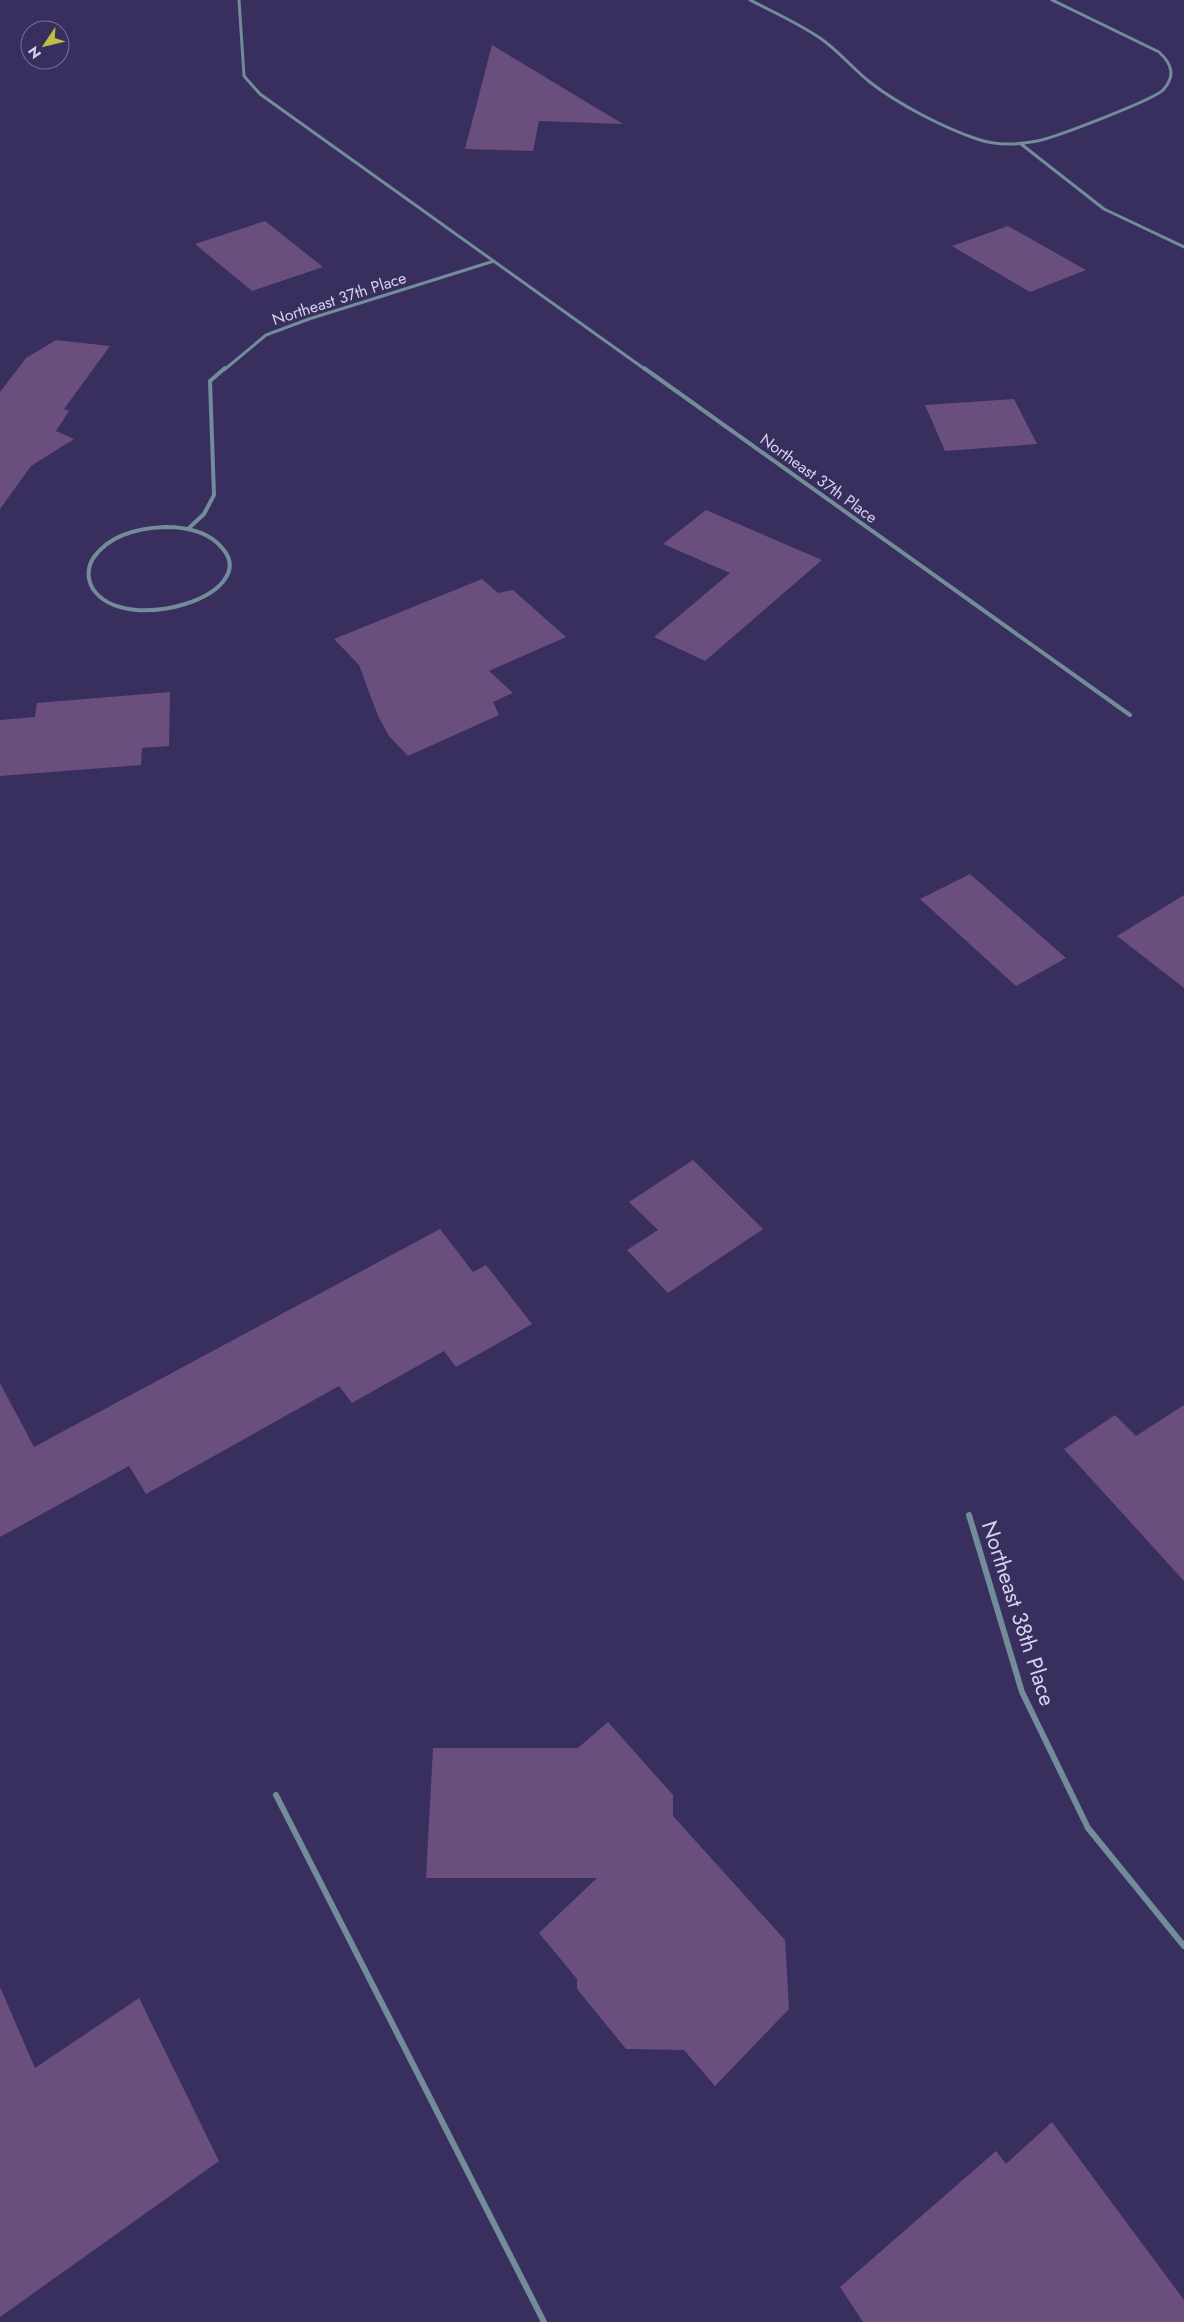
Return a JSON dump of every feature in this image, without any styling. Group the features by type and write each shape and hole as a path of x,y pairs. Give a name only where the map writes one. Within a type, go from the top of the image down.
{"street":[{"name":"Northeast 37th Place","path":"239,0 244,76 260,94 1130,715"},
{"path":"750,0 820,38 849,62 869,82 898,103 977,139 1002,145 1038,141 1142,102 1162,91 1170,79 1172,68 1169,61 1158,52 1132,37 1052,0"},
{"path":"1021,144 1104,209 1184,247"},
{"name":"Northeast 37th Place","path":"190,528 204,514 214,495 210,381 266,335 309,319 494,261"},
{"path":"169,526 190,528 208,533 221,543 229,554 229,567 223,580 210,592 185,604 171,608 148,610 126,608 113,604 95,592 88,580 88,567 95,554 109,542 126,534 147,528 169,526"},
{"name":"Northeast 38th Place","path":"969,1515 1022,1692 1088,1828 1184,1946"},
{"path":"276,1795 544,2322"}],"building":[{"path":"492,45 623,124 539,121 533,151 465,149"},
{"path":"265,221 323,267 252,291 195,244"},
{"path":"1008,226 1086,270 1030,292 952,246"},
{"path":"56,340 110,346 64,409 69,411 56,431 74,439 31,466 0,509 0,392 26,358"},
{"path":"1014,399 1037,444 945,451 925,405"},
{"path":"706,510 822,560 705,661 654,637 730,573 663,544"},
{"path":"482,579 498,593 513,590 566,637 489,671 513,693 493,702 499,715 408,756 389,736 378,716 359,665 334,639"},
{"path":"170,692 169,746 142,748 141,765 0,776 0,720 35,717 37,703"},
{"path":"970,874 1066,958 1016,986 920,899"},
{"path":"1184,895 1184,988 1117,936"},
{"path":"693,1160 763,1229 668,1293 627,1250 658,1230 629,1202"},
{"path":"440,1229 473,1272 486,1265 532,1324 456,1367 444,1351 352,1403 339,1386 146,1494 129,1466 0,1537 0,1383 34,1447"},
{"path":"1184,1405 1184,1581 1064,1449 1115,1415 1136,1436"},
{"path":"608,1722 673,1795 673,1816 785,1940 789,2009 715,2086 684,2050 626,2049 577,1989 577,1979 539,1933 597,1878 426,1878 433,1748 578,1748"},
{"path":"0,1987 35,2068 139,1998 219,2161 0,2317"},
{"path":"1052,2122 1184,2300 1184,2322 863,2322 840,2287 996,2151 1006,2164"}]}
